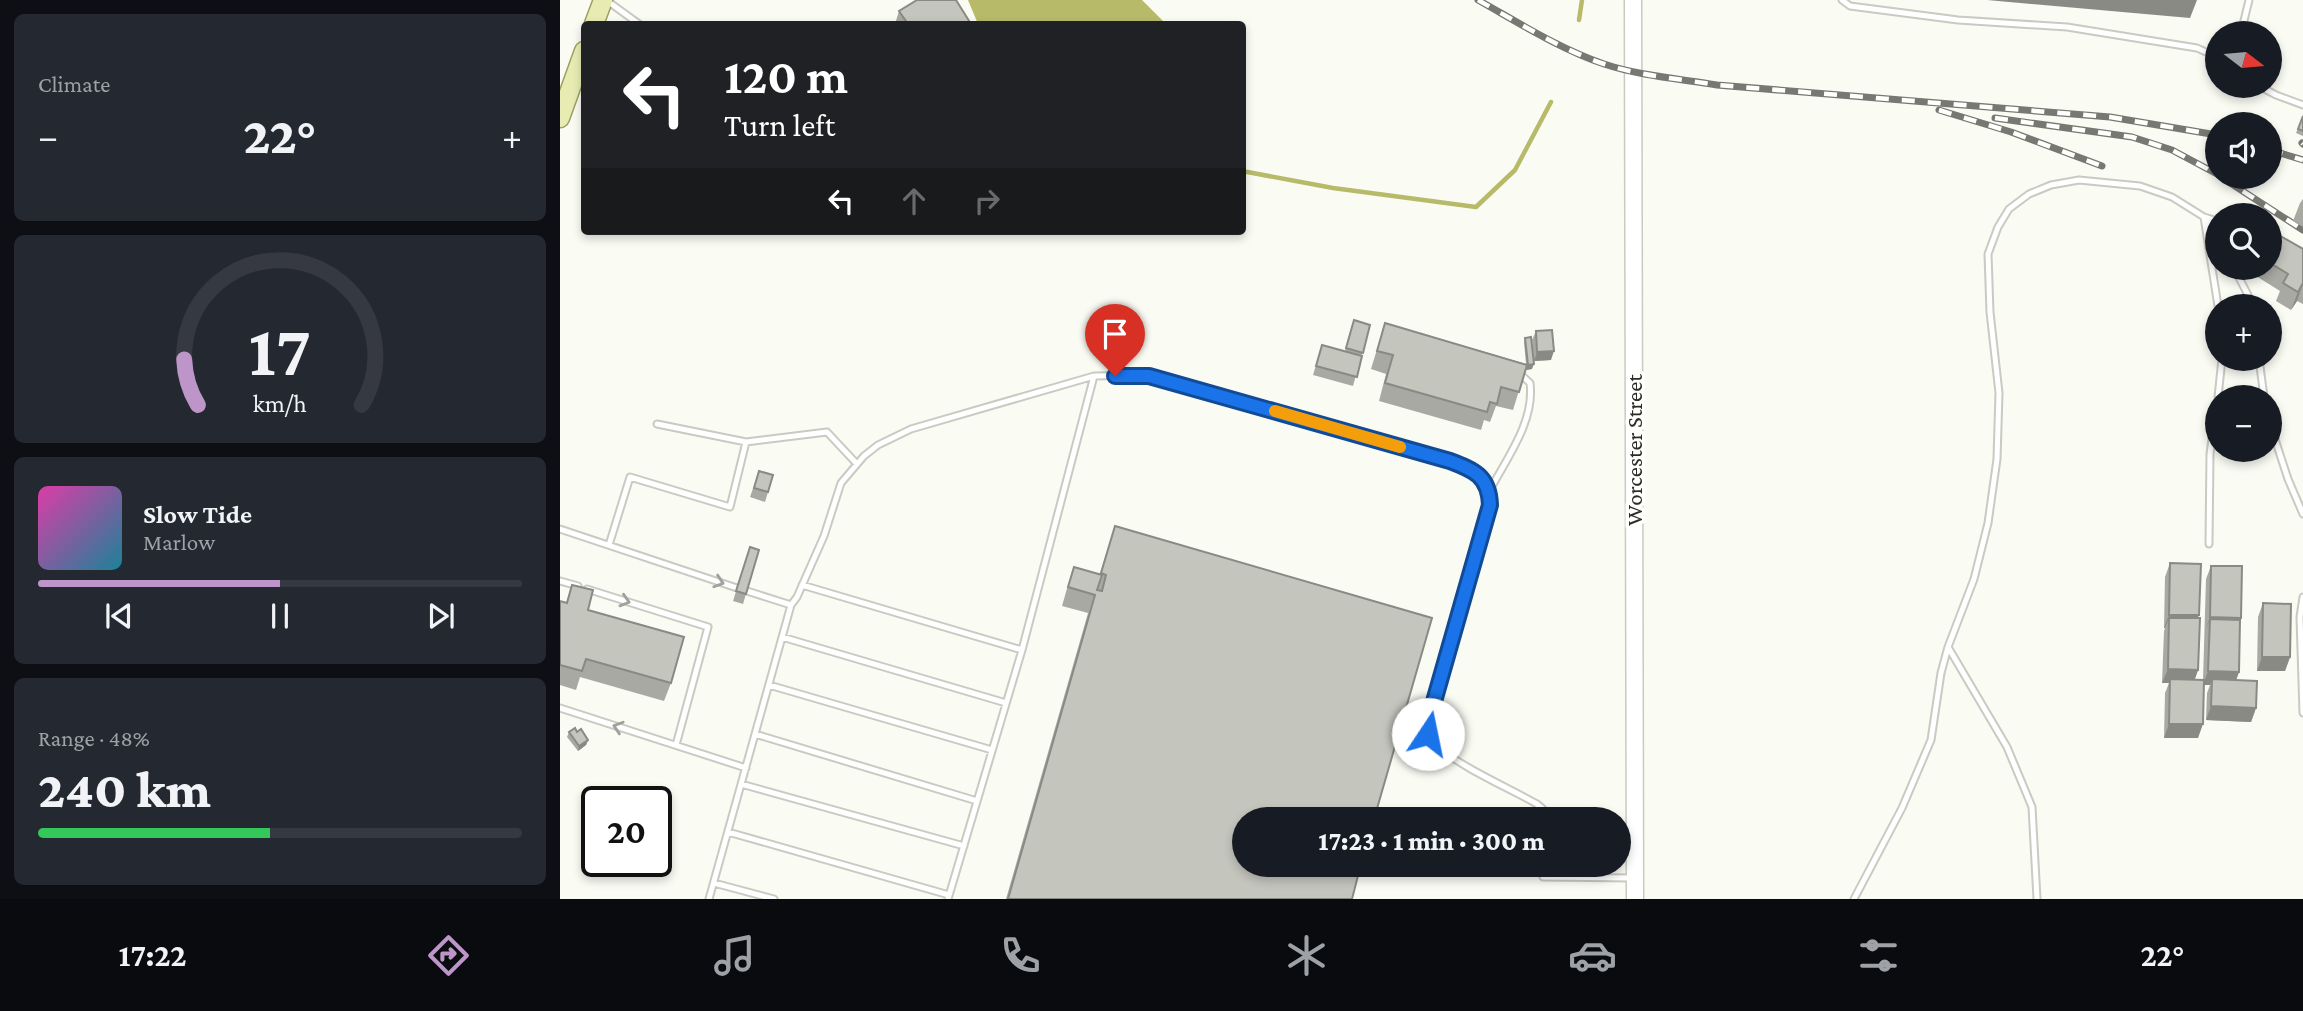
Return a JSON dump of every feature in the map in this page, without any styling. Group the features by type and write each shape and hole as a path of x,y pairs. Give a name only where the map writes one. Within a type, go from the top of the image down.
{"main road":[{"path":"595,21 604,0"},
{"name":"Worcester Street","path":"1633,0 1635,899"},
{"path":"561,114 581,59"}],"lane":[{"path":"604,0 635,21"},
{"path":"1842,0 1850,6 1945,19 2067,27 2197,48 2205,52"},
{"path":"2244,21 2249,0"},
{"path":"2282,97 2303,105"},
{"path":"1854,899 1902,808 1931,740 1941,673 1974,579 1988,523 1997,459 1998,393 1988,254 2008,209 2029,194 2051,185 2080,180 2140,186 2172,197 2204,217 2216,294"},
{"path":"1511,369 1523,375 1530,383 1532,398 1529,414 1490,491 1490,505 1427,726 1428,734 1435,744 1541,807"},
{"path":"709,899 791,605 824,536 841,483 878,445 911,429 1094,376 1149,376 1450,461 1479,475 1490,491"},
{"path":"728,832 949,897 1021,650 1094,376"},
{"path":"657,424 746,442 827,432 857,464"},
{"path":"609,545 631,477 730,507 746,442"},
{"path":"2282,461 2303,514"},
{"path":"2209,544 2210,462"},
{"path":"560,529 737,587"},
{"path":"560,581 708,627 676,745"},
{"path":"802,586 1021,650"},
{"path":"747,591 791,605"},
{"path":"2303,597 2300,617 2303,713"},
{"path":"782,637 1006,703"},
{"path":"1948,647 2007,747 2032,807 2037,899"},
{"path":"769,685 992,750"},
{"path":"560,708 746,768"},
{"path":"755,734 977,801"},
{"path":"741,784 964,846"},
{"path":"1543,877 1635,878"},
{"path":"713,883 774,899"}],"shaded area":[{"path":"968,0 1142,0 1163,21 977,21"}],"building":[{"path":"917,0 956,0 969,21 906,21 899,11"},
{"path":"2303,116 2303,131 2298,129"},
{"path":"2282,237 2303,249 2303,283 2298,292 2283,283 2288,274 2282,270"},
{"path":"1354,320 1370,325 1363,353 1346,348"},
{"path":"1385,323 1527,365 1519,392 1501,387 1497,404 1490,402 1487,412 1385,383 1393,355 1377,351"},
{"path":"1552,330 1554,351 1537,352 1536,331"},
{"path":"1531,337 1534,364 1528,365 1525,338"},
{"path":"1322,345 1362,356 1357,377 1316,366"},
{"path":"759,471 773,475 768,492 754,488"},
{"path":"1115,526 1432,618 1377,807 1232,807 1232,877 1358,877 1352,899 1008,899 1095,595 1068,587 1074,567 1102,575 1097,590 1102,591 1106,575 1101,573"},
{"path":"750,547 759,550 746,594 736,591"},
{"path":"2170,563 2201,564 2199,615 2169,615"},
{"path":"2211,566 2242,566 2241,618 2210,617"},
{"path":"572,585 593,590 588,610 684,637 671,683 586,659 582,671 560,665 560,601 567,603"},
{"path":"2263,603 2291,604 2290,657 2262,657"},
{"path":"2169,618 2200,618 2198,670 2168,669"},
{"path":"2210,619 2240,620 2239,672 2208,671"},
{"path":"2170,679 2204,680 2203,724 2169,724"},
{"path":"2212,679 2257,681 2256,708 2211,706"},
{"path":"575,728 577,732 581,729 588,740 579,746 569,732"}],"waterway":[{"path":"1579,20 1582,0"},
{"path":"1246,172 1333,188 1476,207 1515,170 1551,102"}],"railway":[{"path":"1478,0 1572,51 1604,64 1646,74 1717,85 2110,117 2205,133"},
{"path":"1939,110 2011,132 2102,166"},
{"path":"1995,118 2132,137 2172,150 2205,168"},
{"path":"2282,154 2303,160"},
{"path":"2240,189 2303,230"}],"slow traffic":[{"path":"1275,411 1400,447"}],"route":[{"path":"1115,376 1149,376 1450,461 1479,475 1490,491 1490,505 1427,726 1428,734"}]}
